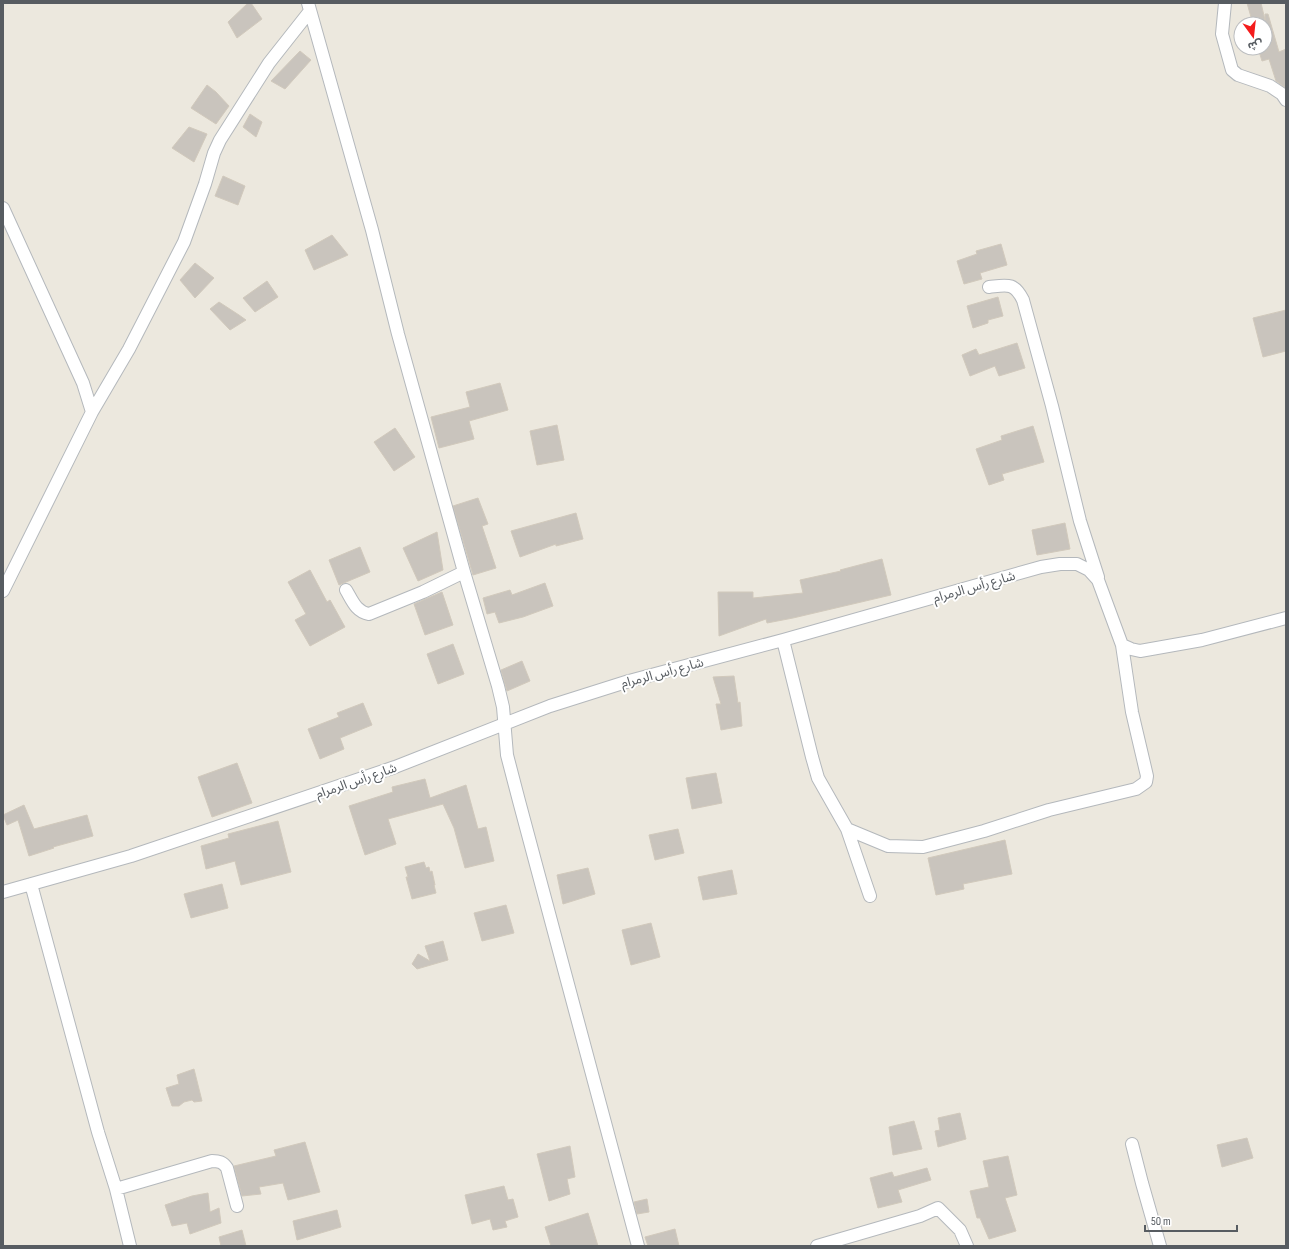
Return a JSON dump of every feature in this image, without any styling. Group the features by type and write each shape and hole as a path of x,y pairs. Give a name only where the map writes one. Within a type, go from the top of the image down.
{"street":[{"path":"1225,3 1222,34 1232,70 1238,75 1270,86 1282,94 1286,100"},
{"path":"3,591 92,412 129,349 184,242 205,184 214,153 220,140 269,63 309,7"},
{"path":"309,7 372,230 398,334 464,572 498,686 503,707 507,755 518,801 638,1246"},
{"path":"3,208 83,383 92,412"},
{"path":"989,287 1012,287 1018,290 1023,300 1052,406 1080,521 1098,580"},
{"name":"شارع رأس الرمرام","path":"3,892 131,856 161,846 395,767 550,706 629,681 783,640 1041,567 1060,564 1077,564 1089,570 1098,580 1122,645 1132,712 1147,776 1146,782 1136,789 1049,810 984,831 923,847 888,846 847,829"},
{"path":"346,590 358,609 363,613 369,614 423,592 464,572"},
{"path":"1122,645 1131,649 1140,650 1202,640 1286,618"},
{"path":"783,640 816,771 830,802 847,829 870,896"},
{"path":"32,884 94,1117 116,1189 130,1246"},
{"path":"1132,1144 1160,1246"},
{"path":"116,1189 212,1161 218,1161 224,1164 227,1168 237,1206"},
{"path":"818,1246 920,1216 938,1208 960,1230 967,1246"}],"building":[{"path":"248,3 251,3 262,19 237,38 228,22"},
{"path":"1247,3 1261,3 1264,16 1251,16"},
{"path":"1273,31 1279,52 1286,49 1286,88 1276,81 1269,59 1262,61 1260,56 1273,56"},
{"path":"300,51 311,60 285,89 271,81"},
{"path":"207,85 229,106 216,124 191,108"},
{"path":"250,114 262,122 256,137 243,127"},
{"path":"189,127 207,134 194,162 172,148"},
{"path":"223,176 245,186 238,205 215,196"},
{"path":"332,235 348,255 314,270 305,250"},
{"path":"1001,244 1007,265 980,273 982,279 964,284 957,261 977,254 976,251"},
{"path":"195,263 214,278 195,298 180,280"},
{"path":"267,281 278,297 255,312 243,298"},
{"path":"998,297 1003,316 988,320 988,323 973,328 967,306"},
{"path":"219,302 246,320 230,330 210,309"},
{"path":"1286,310 1286,351 1263,357 1253,318"},
{"path":"1017,343 1025,368 999,376 995,366 970,376 962,355 976,349 979,355"},
{"path":"500,383 508,410 469,421 474,439 439,448 431,417 470,407 466,392"},
{"path":"557,425 564,460 537,465 530,431"},
{"path":"1033,426 1044,462 1002,474 1004,480 989,485 976,449 1002,440 1001,436"},
{"path":"395,428 415,457 394,471 374,442"},
{"path":"478,498 488,524 482,526 496,568 473,575 453,506"},
{"path":"576,513 583,539 556,546 556,544 520,557 511,531"},
{"path":"1065,523 1070,549 1037,555 1032,530"},
{"path":"437,532 443,570 418,581 403,548"},
{"path":"360,547 370,572 339,585 329,560"},
{"path":"882,559 891,595 767,623 766,619 719,636 718,592 753,592 753,598 803,593 800,580 841,571 840,570"},
{"path":"310,570 327,602 330,600 345,627 310,646 295,620 306,614 288,582"},
{"path":"545,583 553,606 523,617 499,623 495,612 487,614 483,598 510,590 512,595"},
{"path":"442,592 453,625 425,635 414,604"},
{"path":"453,644 464,674 438,684 427,654"},
{"path":"522,661 530,681 507,691 501,670"},
{"path":"734,676 738,703 740,702 742,726 721,730 716,704 721,704 713,677"},
{"path":"363,703 372,725 340,738 344,749 320,759 308,729 339,717 337,713"},
{"path":"237,763 252,803 212,817 198,777"},
{"path":"716,773 722,803 692,809 686,778"},
{"path":"425,779 430,798 466,785 478,829 486,827 494,861 465,868 454,828 443,804 388,819 396,844 365,855 349,806 393,792 392,787"},
{"path":"24,805 34,829 87,815 93,836 53,847 54,848 29,856 18,820 7,825 3,815"},
{"path":"278,821 291,872 241,885 235,861 206,869 201,846 229,838 228,834"},
{"path":"678,829 684,853 655,860 649,835"},
{"path":"1005,840 1012,874 963,884 964,889 936,895 928,858"},
{"path":"424,862 426,868 429,867 430,872 432,871 436,893 412,899 405,867"},
{"path":"588,868 595,894 563,904 557,875"},
{"path":"732,870 737,894 703,900 698,877"},
{"path":"222,884 228,908 191,918 184,894"},
{"path":"506,905 514,933 482,941 474,913"},
{"path":"651,923 660,957 631,965 622,930"},
{"path":"443,941 448,960 417,969 412,964 418,954 430,961 425,946"},
{"path":"194,1069 202,1101 194,1102 192,1100 184,1102 179,1106 172,1106 166,1088 179,1084 177,1075"},
{"path":"960,1113 966,1139 938,1147 935,1131 940,1130 938,1118"},
{"path":"914,1121 922,1149 893,1155 889,1127"},
{"path":"1247,1138 1253,1158 1222,1167 1217,1145"},
{"path":"305,1142 320,1192 288,1200 283,1183 259,1187 261,1194 242,1196 234,1166 276,1156 274,1150"},
{"path":"570,1146 575,1177 567,1179 570,1194 549,1201 537,1154"},
{"path":"1008,1156 1017,1195 1005,1198 1016,1231 989,1239 980,1218 977,1218 970,1191 989,1187 983,1161"},
{"path":"927,1168 931,1180 898,1190 902,1202 878,1208 870,1178 892,1172 894,1177"},
{"path":"504,1186 508,1200 513,1199 518,1217 505,1221 507,1227 493,1230 490,1219 472,1224 465,1195"},
{"path":"208,1193 210,1212 219,1208 221,1223 190,1234 187,1223 172,1226 165,1205 192,1196"},
{"path":"647,1199 649,1212 637,1214 634,1202"},
{"path":"337,1210 341,1227 297,1240 293,1221"},
{"path":"588,1213 598,1246 551,1246 545,1227"},
{"path":"675,1229 679,1246 648,1246 645,1237"},
{"path":"242,1230 246,1246 221,1246 219,1237"}]}
